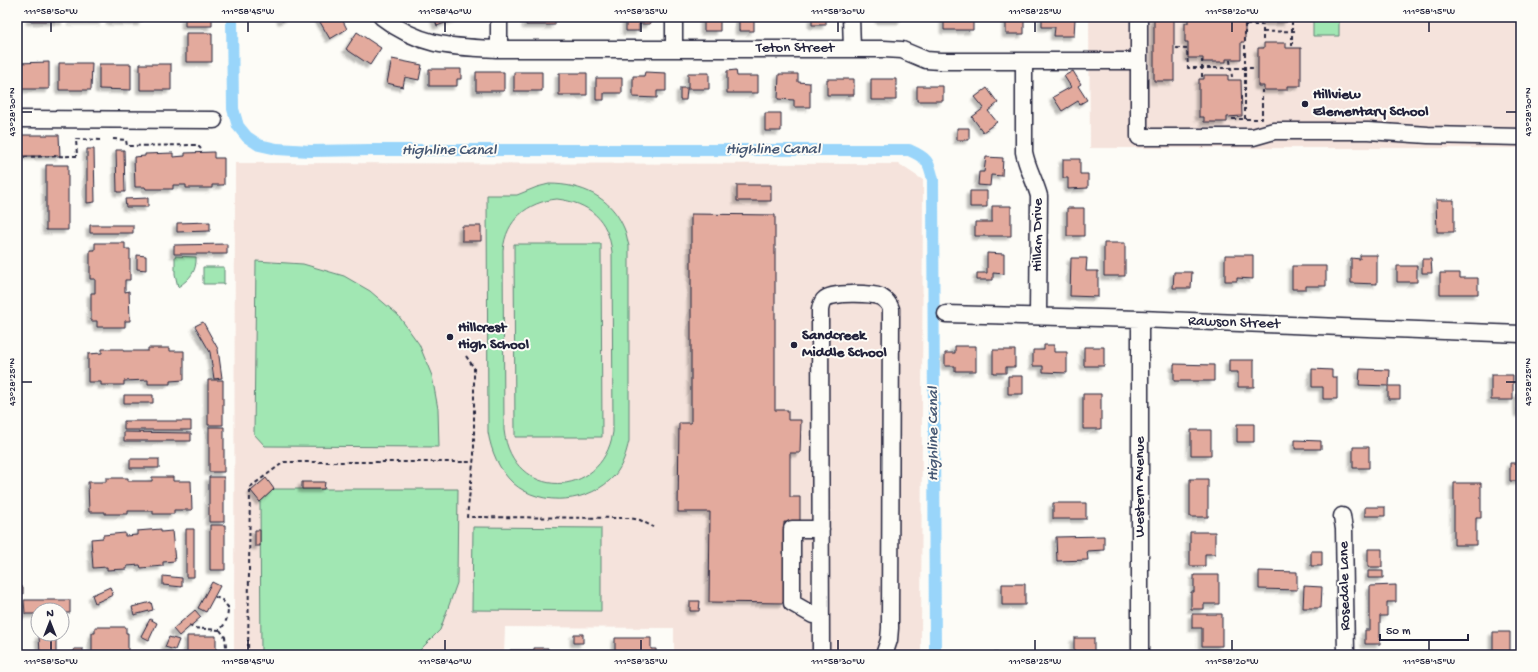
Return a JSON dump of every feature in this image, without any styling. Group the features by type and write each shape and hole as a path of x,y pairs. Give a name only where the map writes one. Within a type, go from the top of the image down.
{"street":[{"name":"Teton Street","path":"382,17 409,35 428,42 452,47 499,49 852,48 902,50 926,60 940,61 1139,61"},
{"path":"499,17 499,49"},
{"path":"674,17 674,49"},
{"path":"851,17 852,48"},
{"path":"1139,17 1138,137 1253,137 1274,131 1368,131 1428,135 1521,137"},
{"name":"Hillam Drive","path":"1024,61 1024,152 1027,167 1036,183 1039,196 1038,316"},
{"path":"17,119 214,120"},
{"path":"822,655 820,310 822,302 834,294 871,295 880,297 889,303 891,308 890,628 889,640 884,655"},
{"name":"Rawson Street","path":"946,314 1140,319 1521,334"},
{"name":"Western Avenue","path":"1140,319 1140,655"},
{"name":"Rosedale Lane","path":"1342,516 1344,529 1346,655"},
{"path":"821,529 792,529 792,603 813,615 821,615"}],"path":[{"path":"1244,119 1245,17"},
{"path":"1292,18 1292,46"},
{"path":"1246,25 1263,25 1263,42"},
{"path":"1263,32 1295,31"},
{"path":"1176,48 1187,49 1188,68 1256,68"},
{"path":"1202,60 1202,77"},
{"path":"1230,60 1232,77"},
{"path":"1232,119 1262,119 1262,90"},
{"path":"17,157 77,156 76,139 100,140"},
{"path":"113,139 126,140 127,146 197,145 201,149"},
{"path":"466,356 474,368 474,462 467,517 630,518 640,520 653,527"},
{"path":"248,655 250,487 284,462 474,462"},
{"path":"213,596 222,600 228,607 228,620 220,630"},
{"path":"189,625 193,628 220,630"},
{"path":"220,630 225,637 227,655"}],"shaded area":[{"name":"Hillview Elementary School","path":"1089,17 1521,17 1521,148 1090,148"},
{"name":"Hillcrest High School","path":"235,163 899,164 923,180 921,655 674,655 674,628 505,627 504,655 234,655"}],"green space":[{"path":"1313,17 1339,17 1339,36 1313,36"},
{"path":"549,184 561,185 584,190 594,194 603,200 618,217 625,230 629,246 629,441 620,467 615,475 593,492 566,499 551,499 537,496 524,491 513,483 496,460 488,432 487,195 517,195","holes":["557,199 579,204 595,214 601,221 610,240 612,252 613,432 605,455 592,471 576,480 557,484 539,480 523,470 511,453 504,430 503,250 508,230 513,221 520,214 536,204 546,201"]},
{"path":"514,244 601,244 602,437 515,437"},
{"path":"175,256 196,257 194,271 186,281 178,287 175,274"},
{"path":"256,261 303,264 344,276 370,291 398,315 419,344 432,376 438,409 439,447 265,446 254,434"},
{"path":"203,267 224,267 224,284 203,284"},
{"path":"274,489 458,489 457,583 440,630 415,655 261,655 260,502"},
{"path":"473,527 601,528 601,611 472,610"}],"building":[{"path":"30,17 65,17 65,21 30,21"},
{"path":"71,17 103,17 103,21 71,21"},
{"path":"110,17 142,17 142,22 110,21"},
{"path":"185,17 212,17 212,26 185,26"},
{"path":"280,17 290,17 282,21"},
{"path":"317,17 341,17 347,29 330,39"},
{"path":"434,17 460,17 437,26"},
{"path":"526,17 555,17 555,25 526,25"},
{"path":"634,17 650,17 650,24 639,24 639,31 626,31 626,19 634,19"},
{"path":"704,17 720,17 720,31 704,31"},
{"path":"739,17 754,17 754,31 739,31"},
{"path":"812,17 826,17 826,25 812,25"},
{"path":"879,17 902,17 902,20 879,20"},
{"path":"944,17 973,17 973,30 944,30"},
{"path":"1006,17 1024,17 1024,34 1006,34"},
{"path":"1042,17 1075,19 1074,36 1054,36 1055,27 1042,27"},
{"path":"1154,17 1174,17 1174,81 1154,81"},
{"path":"1188,17 1242,17 1242,23 1245,23 1245,42 1241,42 1241,59 1226,59 1226,62 1203,62 1203,58 1188,58 1188,42 1185,42 1185,23 1188,23"},
{"path":"1264,17 1287,17 1287,22 1264,22"},
{"path":"357,32 381,48 370,65 346,49"},
{"path":"186,33 212,33 212,62 186,62"},
{"path":"1264,43 1286,43 1286,48 1301,48 1301,86 1287,86 1287,90 1264,90 1264,86 1258,86 1258,48 1264,48"},
{"path":"392,59 422,65 419,80 405,77 403,87 387,83"},
{"path":"49,62 49,89 17,89 17,63"},
{"path":"59,63 92,63 91,90 59,90"},
{"path":"99,64 131,64 131,90 99,89"},
{"path":"140,64 171,64 171,90 140,90"},
{"path":"429,69 461,69 461,79 457,79 457,86 429,86"},
{"path":"736,70 737,76 758,76 758,93 727,93 727,71"},
{"path":"1073,71 1081,84 1078,86 1087,100 1080,104 1078,101 1062,111 1053,97 1071,87 1064,76"},
{"path":"476,72 504,72 504,91 476,91"},
{"path":"514,72 542,72 542,91 514,91"},
{"path":"645,72 666,73 666,91 657,91 657,98 633,97 633,76 644,76"},
{"path":"559,73 587,73 587,95 559,95"},
{"path":"688,73 709,73 709,89 687,89 686,100 680,100 680,88 688,88"},
{"path":"779,74 798,74 798,82 810,83 810,107 794,107 794,100 778,99"},
{"path":"1204,75 1228,75 1228,80 1241,80 1242,116 1227,117 1227,122 1204,122 1204,117 1199,117 1199,79 1204,79"},
{"path":"596,78 622,78 622,93 604,93 604,100 596,100"},
{"path":"827,79 854,79 854,95 827,95"},
{"path":"871,79 896,79 896,100 871,100"},
{"path":"917,86 943,86 943,101 917,101"},
{"path":"987,88 998,103 988,111 997,122 983,132 972,117 984,108 975,97"},
{"path":"765,113 781,113 781,131 765,131"},
{"path":"957,128 969,128 969,140 957,140"},
{"path":"17,135 59,135 60,156 17,156"},
{"path":"87,149 94,149 95,202 87,203"},
{"path":"116,150 124,150 125,192 117,192"},
{"path":"214,152 214,158 224,158 224,185 212,185 212,188 186,188 186,185 173,185 173,189 146,189 145,187 135,187 134,157 145,156 145,154 173,153 173,157 185,156 185,153"},
{"path":"986,157 1003,158 1002,176 991,175 990,186 978,185 979,172 984,172"},
{"path":"1063,159 1080,159 1080,174 1088,174 1088,188 1068,189 1068,178 1063,178"},
{"path":"46,165 68,165 68,230 46,230"},
{"path":"737,185 771,185 771,201 737,201"},
{"path":"970,191 987,191 987,207 970,207"},
{"path":"148,198 148,207 126,207 125,199"},
{"path":"1436,200 1454,200 1454,232 1437,232"},
{"path":"992,206 1011,206 1011,236 975,236 975,222 992,222"},
{"path":"1067,208 1084,208 1084,236 1067,236"},
{"path":"691,214 775,215 775,410 788,410 788,420 801,420 800,453 790,453 790,497 800,497 800,523 784,522 784,603 709,602 710,512 678,512 679,423 691,423"},
{"path":"210,222 210,231 177,232 177,223"},
{"path":"90,225 133,225 133,233 90,233"},
{"path":"462,226 481,226 481,241 462,241"},
{"path":"95,243 125,243 125,249 130,249 130,280 125,280 125,292 129,291 130,321 125,321 125,327 97,327 97,321 91,321 91,293 95,293 95,279 90,279 90,250 95,250"},
{"path":"1104,243 1125,243 1125,276 1104,276"},
{"path":"227,244 227,254 174,254 174,245"},
{"path":"987,253 1004,254 1004,274 993,273 993,280 977,280 977,273 987,273"},
{"path":"137,255 146,256 146,270 137,269"},
{"path":"1225,255 1253,255 1253,279 1237,278 1237,281 1225,281"},
{"path":"1360,255 1377,255 1377,284 1351,283 1351,258 1360,259"},
{"path":"1071,258 1087,258 1086,271 1098,271 1098,297 1070,296"},
{"path":"1422,259 1431,259 1432,273 1422,273"},
{"path":"1292,266 1326,266 1326,286 1306,286 1306,289 1292,289"},
{"path":"1397,266 1417,266 1417,282 1397,282"},
{"path":"1174,272 1192,272 1191,288 1173,288"},
{"path":"1440,273 1460,273 1460,278 1478,278 1478,294 1440,294"},
{"path":"203,322 218,349 222,378 214,379 210,352 195,326"},
{"path":"1044,345 1054,345 1054,352 1067,352 1067,373 1043,372 1043,366 1033,366 1033,350 1044,350"},
{"path":"955,346 976,346 976,371 955,371 955,366 945,366 945,353 955,353"},
{"path":"1084,347 1104,347 1104,366 1084,366"},
{"path":"148,348 170,348 170,351 184,351 184,380 170,381 170,384 148,384 148,380 124,381 124,385 101,385 101,382 88,382 88,354 102,353 102,349 148,351"},
{"path":"993,350 1015,350 1015,367 1006,367 1006,373 993,373"},
{"path":"1229,360 1254,360 1254,387 1238,387 1238,372 1229,372"},
{"path":"1174,364 1214,365 1214,381 1174,381"},
{"path":"1312,369 1332,370 1332,377 1337,377 1337,399 1323,399 1323,387 1312,387"},
{"path":"1360,369 1390,370 1389,386 1400,386 1400,399 1388,399 1388,386 1359,385"},
{"path":"1491,375 1513,375 1513,400 1491,400"},
{"path":"1008,376 1023,376 1023,394 1008,394"},
{"path":"208,380 223,380 223,425 208,425"},
{"path":"1083,394 1101,394 1101,429 1083,429"},
{"path":"1517,394 1521,394 1521,413 1518,413"},
{"path":"124,395 153,395 153,403 124,403"},
{"path":"124,421 191,421 191,430 124,430"},
{"path":"1237,424 1254,424 1254,442 1237,442"},
{"path":"209,427 224,427 224,472 209,472"},
{"path":"1191,430 1211,430 1211,455 1191,455"},
{"path":"124,432 191,433 191,441 124,441"},
{"path":"1295,440 1321,441 1321,449 1295,449"},
{"path":"1353,447 1369,447 1369,468 1353,468"},
{"path":"130,459 159,459 159,468 130,468"},
{"path":"1510,463 1521,463 1521,481 1510,481"},
{"path":"152,477 173,477 173,481 191,481 192,510 174,510 174,514 153,514 153,511 128,511 128,514 89,512 88,482 106,482 106,478 128,478 128,481 152,481"},
{"path":"209,477 224,477 224,522 209,522"},
{"path":"266,478 274,489 260,502 251,491"},
{"path":"1190,479 1208,479 1208,517 1190,517"},
{"path":"302,482 325,482 324,489 302,489"},
{"path":"1454,483 1481,483 1481,518 1476,518 1476,545 1454,545"},
{"path":"1053,503 1086,503 1086,519 1053,519"},
{"path":"1365,507 1385,507 1385,516 1365,516"},
{"path":"210,525 225,525 225,570 210,570"},
{"path":"161,529 161,532 172,531 175,561 163,562 163,566 141,568 140,565 127,566 127,569 107,570 107,567 93,568 91,539 103,538 103,535 125,533 125,536 137,535 137,531"},
{"path":"186,529 194,529 194,577 186,577"},
{"path":"255,530 260,530 260,546 255,546"},
{"path":"1190,532 1215,532 1215,554 1205,554 1205,566 1190,566"},
{"path":"1104,536 1104,550 1087,551 1088,560 1057,561 1056,537"},
{"path":"1368,549 1382,549 1382,567 1368,567"},
{"path":"1311,551 1322,551 1322,566 1311,566"},
{"path":"1259,571 1297,572 1297,590 1259,589"},
{"path":"1368,571 1383,571 1383,578 1368,578"},
{"path":"1194,575 1219,575 1219,604 1204,604 1204,609 1191,609 1191,592 1194,592"},
{"path":"163,576 182,578 182,587 163,585"},
{"path":"212,582 220,586 206,612 198,608"},
{"path":"1002,584 1025,584 1025,605 1002,605"},
{"path":"1396,585 1396,602 1387,602 1387,616 1380,616 1380,644 1365,644 1365,630 1370,630 1370,586"},
{"path":"1304,586 1322,587 1321,608 1303,608"},
{"path":"17,587 23,587 23,594 17,594"},
{"path":"110,587 113,595 95,603 92,595"},
{"path":"24,600 70,600 70,602 30,602 30,614 25,614"},
{"path":"690,601 700,601 699,611 690,611"},
{"path":"151,602 153,610 134,615 132,607"},
{"path":"195,610 201,617 179,636 173,629"},
{"path":"1192,614 1222,614 1222,646 1202,646 1202,628 1192,628"},
{"path":"150,619 157,623 149,640 141,636"},
{"path":"95,627 126,627 126,633 128,633 128,655 92,655 92,633 95,633"},
{"path":"1493,632 1510,632 1510,655 1493,655"},
{"path":"574,634 583,634 583,643 574,643"},
{"path":"187,636 216,636 216,652 220,652 220,655 183,655 183,653 187,653"},
{"path":"169,637 179,640 175,650 165,647"},
{"path":"615,638 651,638 651,649 656,649 656,655 615,655"},
{"path":"1074,638 1094,638 1094,655 1074,655"},
{"path":"39,642 56,642 56,655 40,655"},
{"path":"534,648 548,648 548,651 572,652 572,655 510,655 510,650 534,650"},
{"path":"74,649 83,649 83,655 74,655"},
{"path":"953,652 998,653 998,655 953,655"}],"waterway":[{"name":"Highline Canal","path":"232,17 233,109 238,126 247,137 259,145 277,149 310,151 909,150 920,155 928,164 933,180 935,655"}],"place":[{"name":"Hillview Elementary School","path":"1305,104"},
{"name":"Hillcrest High School","path":"450,337"},
{"name":"Sandcreek Middle School","path":"794,345"}]}
